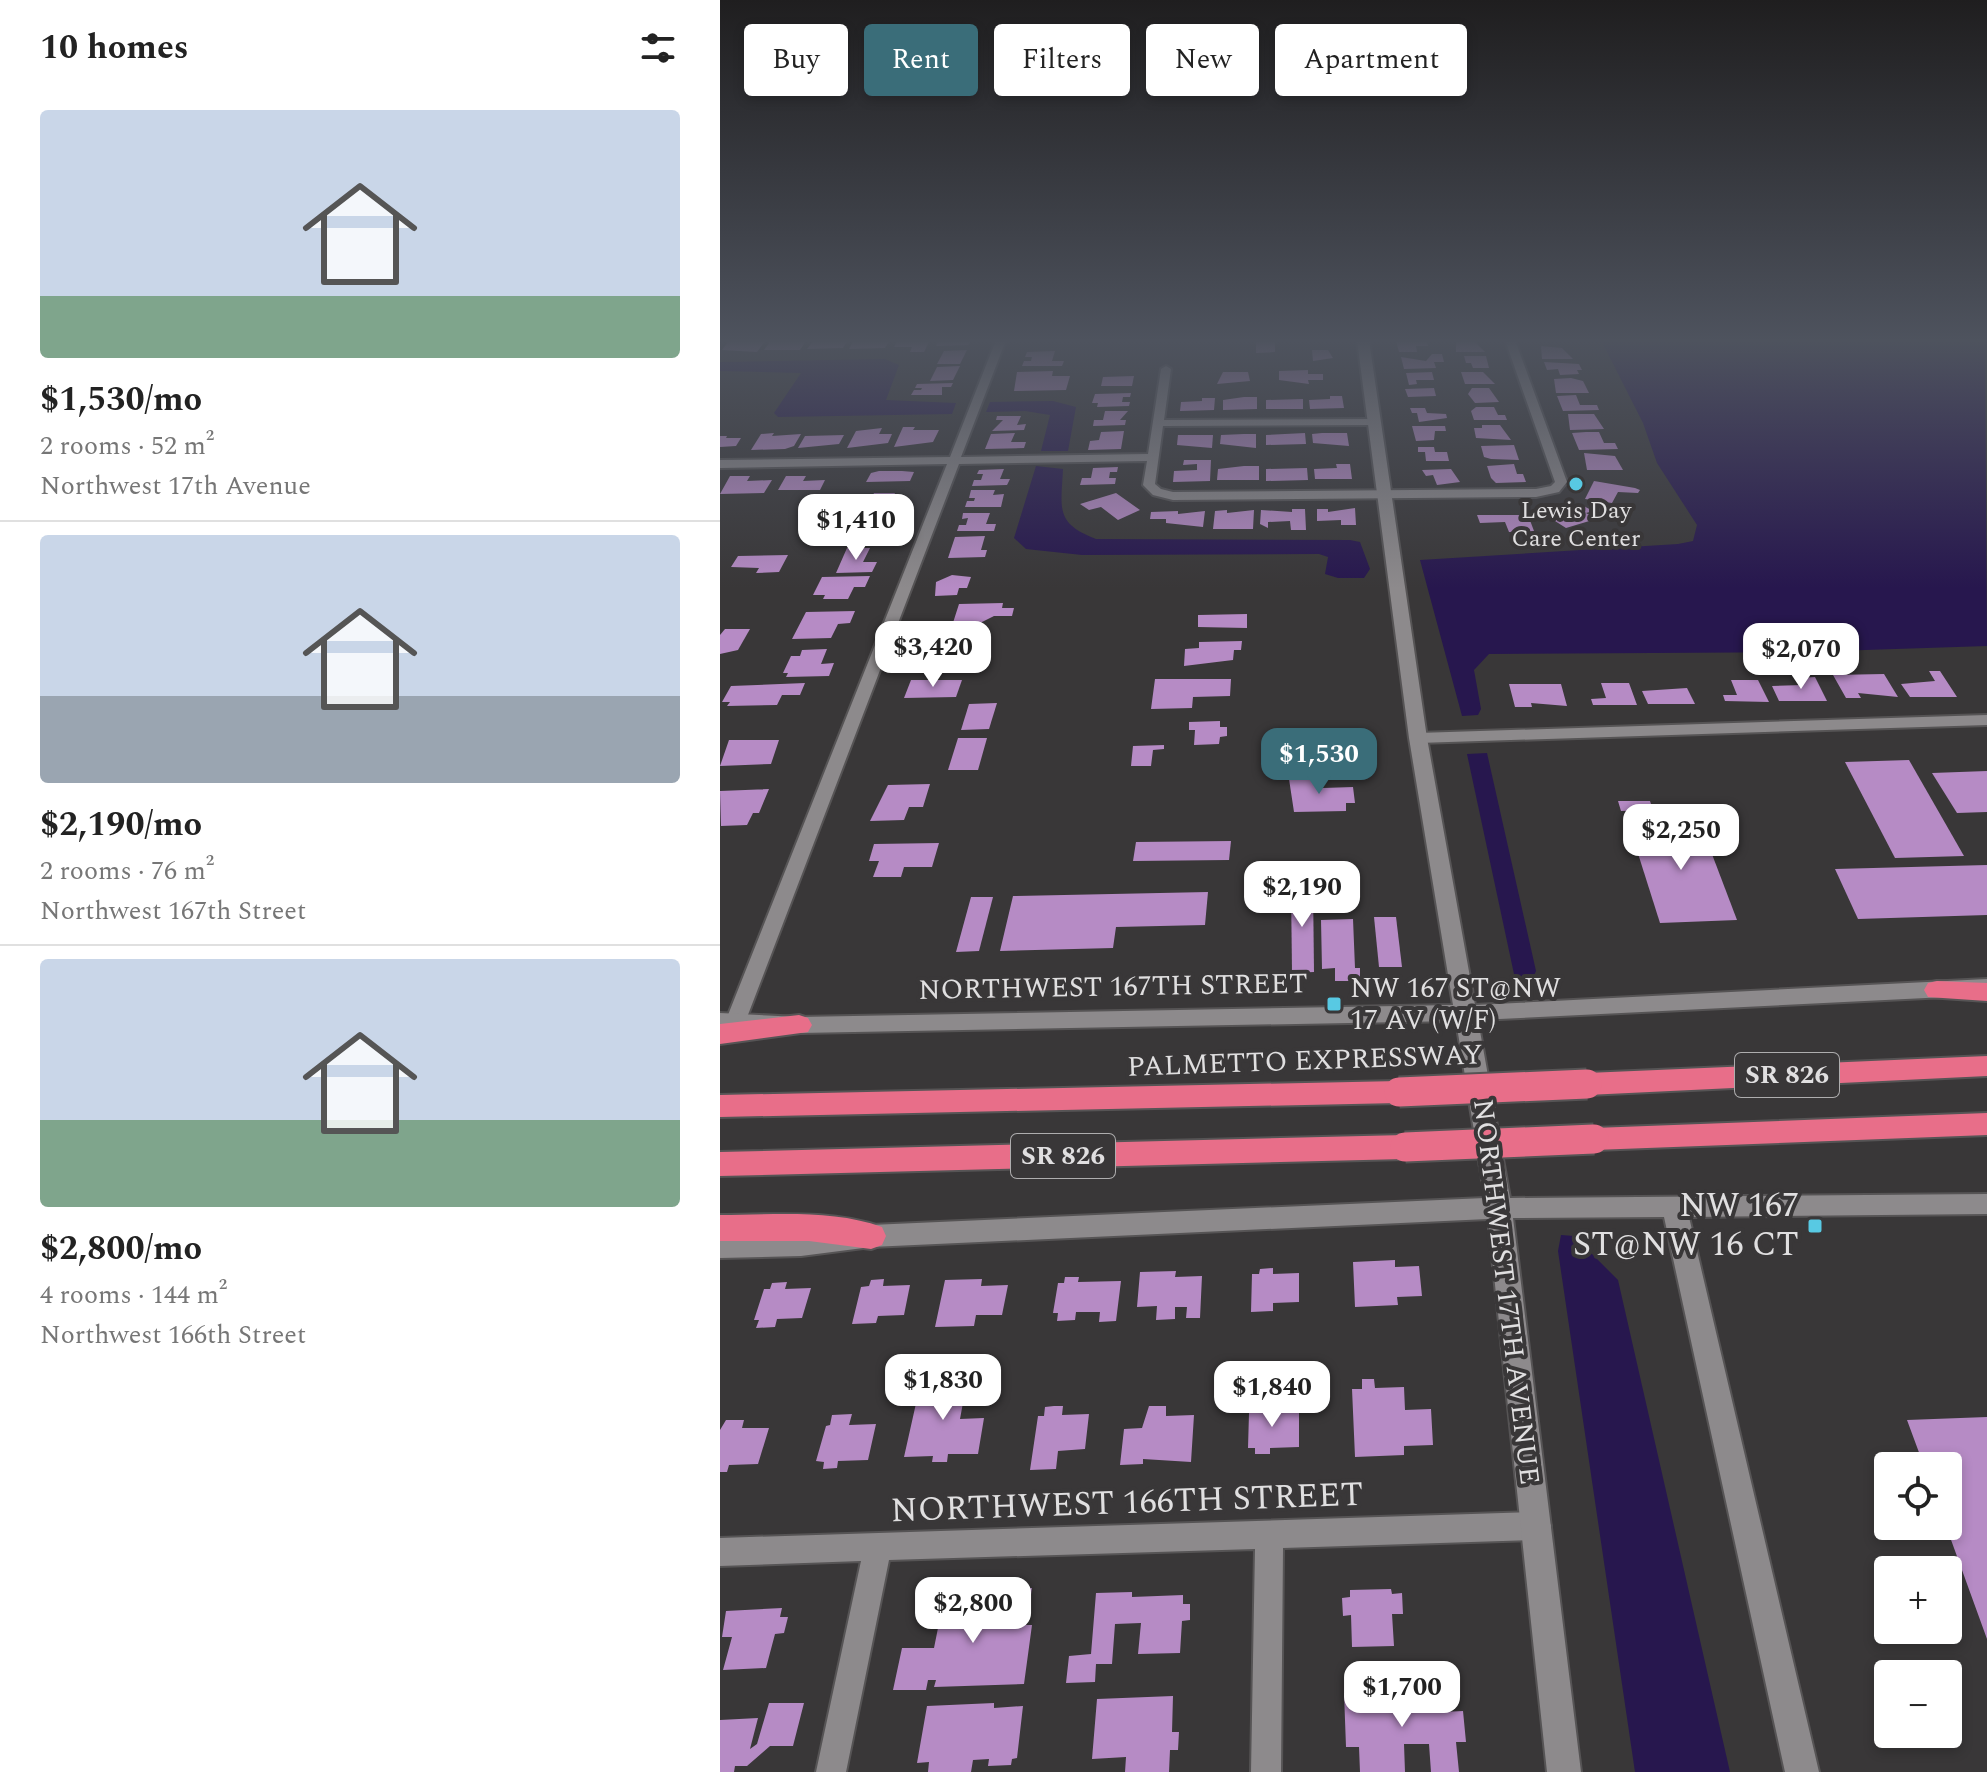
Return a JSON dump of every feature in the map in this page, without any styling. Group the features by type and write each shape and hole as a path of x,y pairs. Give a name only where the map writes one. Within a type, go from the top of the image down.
{"highway":[{"path":"1937,990 1987,989"},
{"path":"725,1025 799,1025"},
{"name":"PALMETTO EXPRESSWAY","path":"720,1106 1399,1092 1987,1066"},
{"name":"SR 826","path":"720,1164 1405,1147 1987,1124"},
{"path":"720,1228 809,1228 871,1236"}],"street":[{"path":"725,1025 968,423"},
{"path":"1223,423 1156,423 1149,485 1157,492 1173,496 1387,497 1536,493 1555,489 1561,482 1540,423"},
{"name":"NORTHWEST 17TH AVENUE","path":"1374,423 1387,497 1418,738 1499,1208 1564,1772"},
{"path":"720,464 1151,457"},
{"path":"1418,738 1987,720"},
{"name":"NORTHWEST 167TH STREET","path":"799,1025 1467,1013 1937,990"},
{"path":"720,1247 801,1245 871,1236 1499,1208 1987,1204"},
{"path":"1674,1207 1802,1772"},
{"name":"NORTHWEST 166TH STREET","path":"720,1552 1537,1526"},
{"path":"1266,1772 1269,1535"},
{"path":"831,1772 878,1547"}],"shaded area":[{"path":"1048,423 1073,423 1068,451 1041,451"},
{"path":"1643,423 1986,423 1987,646 1804,652 1489,654 1474,670 1481,709 1478,715 1462,716 1420,560 1693,541 1697,525 1657,463"},
{"path":"1036,466 1063,469 1063,513 1073,527 1096,539 1350,540 1360,542 1370,569 1364,578 1338,578 1325,574 1328,557 1319,554 1082,555 1026,549 1014,538"},
{"path":"1487,753 1536,971 1528,989 1517,988 1467,754"},
{"path":"1561,1235 1574,1236 1618,1280 1730,1772 1635,1772 1558,1251"}],"building":[{"path":"1000,423 1026,424 1024,430 992,431"},
{"path":"1094,423 1125,423 1125,425 1093,426"},
{"path":"1569,423 1600,423 1604,429 1570,430"},
{"path":"1482,425 1500,425 1511,440 1476,438 1474,428 1482,428"},
{"path":"1412,426 1445,426 1446,431 1435,431 1434,440 1416,441"},
{"path":"903,427 939,430 933,442 894,447"},
{"path":"882,428 879,434 892,434 888,443 847,448 856,431"},
{"path":"1124,431 1121,449 1088,450 1090,441 1099,440 1101,432"},
{"path":"1599,432 1604,443 1615,443 1618,449 1579,450 1572,433"},
{"path":"774,433 772,436 801,434 794,446 785,449 751,450 761,434"},
{"path":"1015,433 1011,442 1026,442 1024,448 985,449 991,434"},
{"path":"1305,433 1306,444 1266,445 1266,435"},
{"path":"1347,433 1349,446 1313,443 1312,434"},
{"path":"1256,434 1256,448 1220,444 1221,435"},
{"path":"844,435 839,444 798,448 805,436"},
{"path":"1178,435 1213,435 1212,448 1177,445"},
{"path":"720,436 741,438 736,446 720,447"},
{"path":"1514,445 1519,460 1484,457 1481,446"},
{"path":"1418,447 1434,447 1435,452 1447,452 1449,461 1426,461 1425,452 1418,452"},
{"path":"1584,453 1615,456 1623,470 1587,470"},
{"path":"1184,460 1211,460 1210,481 1173,482 1174,471 1197,470 1197,464 1183,465"},
{"path":"1336,464 1350,464 1352,479 1315,479 1314,469 1337,468"},
{"path":"1514,464 1517,474 1523,474 1526,482 1496,483 1487,466"},
{"path":"1259,466 1259,480 1217,480 1218,469"},
{"path":"1118,467 1117,472 1110,472 1109,478 1116,478 1115,484 1080,485 1082,478 1091,478 1093,468"},
{"path":"1307,468 1308,480 1266,481 1266,469"},
{"path":"1004,469 1000,479 1010,479 1007,485 972,486 974,480 981,480 983,474 977,474 979,470"},
{"path":"1451,469 1460,482 1437,485 1433,475 1426,476 1422,470"},
{"path":"914,472 910,481 866,482 871,473"},
{"path":"730,476 750,476 747,481 772,480 764,493 720,494"},
{"path":"786,476 806,476 803,481 825,480 820,490 778,490"},
{"path":"1594,481 1640,490 1638,493 1618,492 1612,503 1585,499"},
{"path":"971,490 995,490 993,495 1004,494 1001,507 965,507 967,501 974,501 975,498 969,498"},
{"path":"874,493 895,493 890,505 901,505 897,513 855,514 862,499 871,499"},
{"path":"1116,493 1140,510 1118,520 1101,507 1089,510 1080,504"},
{"path":"1580,504 1593,511 1586,513 1596,519 1566,528 1544,514"},
{"path":"1355,508 1356,525 1341,525 1341,520 1317,521 1317,509 1328,509 1328,512"},
{"path":"1292,509 1305,509 1306,530 1291,530 1290,521 1268,522 1268,528 1260,524 1261,510 1292,512"},
{"path":"1227,510 1227,513 1254,510 1253,529 1213,529 1215,511"},
{"path":"1178,511 1178,514 1205,511 1203,527 1150,519 1151,512"},
{"path":"963,513 990,513 986,524 996,524 994,531 957,531 959,525 966,525 968,518 962,519"},
{"path":"1477,515 1528,515 1534,531 1509,532 1505,522 1480,523"},
{"path":"883,518 877,533 888,532 884,542 850,543 853,536 843,536 850,523"},
{"path":"985,536 981,550 987,550 985,557 948,558 955,537"},
{"path":"847,548 870,548 863,562 877,562 872,572 836,573"},
{"path":"788,555 779,572 756,573 759,568 731,567 738,556"},
{"path":"952,575 971,577 967,588 959,588 957,595 935,596 936,582"},
{"path":"870,576 865,587 854,587 848,599 823,599 825,595 813,595 822,577"},
{"path":"1003,603 1002,608 1014,608 1012,616 994,616 980,623 978,629 951,629 959,604"},
{"path":"855,611 850,623 838,624 831,638 792,639 806,612"},
{"path":"1247,614 1247,628 1198,627 1198,615"},
{"path":"725,629 750,629 738,650 720,654 720,635"},
{"path":"936,641 972,641 964,668 936,669 941,652 932,652"},
{"path":"1242,641 1241,650 1234,650 1233,660 1184,666 1185,649 1199,648 1199,642"},
{"path":"827,649 821,664 834,663 829,676 786,677 788,673 783,673 791,656 800,656 802,650"},
{"path":"1929,671 1940,671 1957,697 1910,697 1901,684 1935,681"},
{"path":"1884,674 1898,697 1858,693 1861,698 1846,698 1833,675"},
{"path":"1815,677 1827,701 1779,701 1772,686 1802,685 1798,678"},
{"path":"1155,679 1231,679 1230,696 1193,697 1192,708 1151,709"},
{"path":"911,680 962,680 956,697 904,698"},
{"path":"1731,680 1758,680 1769,702 1725,701 1723,695 1737,695"},
{"path":"805,683 800,695 782,695 777,705 727,706 730,702 722,702 731,686"},
{"path":"1601,683 1629,683 1637,705 1593,705 1591,699 1606,698"},
{"path":"1509,684 1561,684 1567,706 1531,703 1532,707 1515,707"},
{"path":"1687,688 1695,704 1648,704 1642,691"},
{"path":"997,703 989,729 961,730 969,704"},
{"path":"1220,721 1220,727 1227,727 1227,736 1220,737 1219,744 1194,745 1195,730 1189,730 1189,722"},
{"path":"958,738 987,738 978,770 948,770"},
{"path":"729,740 779,740 771,764 720,766"},
{"path":"1164,745 1164,749 1153,750 1151,766 1131,766 1133,746"},
{"path":"1909,760 1964,856 1895,858 1845,762"},
{"path":"1987,771 1987,812 1957,813 1932,773"},
{"path":"1289,779 1322,779 1323,788 1353,787 1355,803 1346,803 1346,811 1294,812"},
{"path":"930,784 923,807 909,807 904,820 870,821 888,785"},
{"path":"769,789 759,813 753,813 747,825 721,826 720,791"},
{"path":"1618,801 1650,801 1653,810 1621,811"},
{"path":"1699,820 1737,920 1660,923 1628,822"},
{"path":"1231,841 1229,860 1133,861 1136,842"},
{"path":"939,843 932,867 904,867 901,877 873,877 879,861 869,861 874,844"},
{"path":"1987,865 1987,915 1858,919 1835,869"},
{"path":"1291,886 1313,886 1314,972 1292,973"},
{"path":"1208,892 1205,925 1116,927 1113,948 1000,951 1013,896"},
{"path":"971,897 993,897 979,951 956,952"},
{"path":"1374,917 1396,917 1402,967 1379,967"},
{"path":"1353,919 1355,968 1360,968 1360,981 1335,981 1335,968 1322,969 1321,920"},
{"path":"1395,1260 1395,1267 1419,1266 1422,1296 1397,1297 1398,1305 1355,1307 1353,1262"},
{"path":"1273,1268 1273,1274 1299,1273 1299,1302 1273,1303 1273,1311 1251,1312 1252,1274 1259,1274 1260,1269"},
{"path":"1176,1271 1175,1277 1202,1276 1200,1318 1186,1318 1187,1307 1175,1307 1175,1319 1156,1320 1157,1306 1137,1307 1140,1272"},
{"path":"1065,1277 1079,1277 1078,1282 1121,1281 1116,1321 1099,1322 1100,1312 1076,1312 1075,1320 1057,1321 1058,1313 1053,1313 1058,1283 1064,1283"},
{"path":"884,1279 883,1286 910,1285 904,1315 878,1316 876,1323 852,1324 861,1287 869,1286 871,1280"},
{"path":"982,1279 981,1286 1008,1285 1002,1315 976,1315 974,1326 935,1327 945,1280"},
{"path":"787,1282 785,1289 811,1288 802,1318 777,1319 775,1327 756,1328 759,1320 754,1320 764,1289 770,1289 772,1283"},
{"path":"950,1370 969,1370 960,1419 984,1418 978,1454 948,1454 947,1462 932,1462 933,1456 904,1457 919,1390 928,1390 930,1381 948,1381"},
{"path":"1362,1379 1374,1379 1375,1388 1404,1387 1405,1410 1431,1409 1433,1445 1404,1446 1404,1455 1355,1457 1352,1389 1362,1389"},
{"path":"1254,1403 1271,1403 1271,1412 1299,1411 1299,1447 1270,1448 1270,1454 1255,1454 1255,1448 1248,1448 1249,1413 1253,1413"},
{"path":"1063,1406 1062,1415 1089,1414 1085,1449 1058,1451 1056,1469 1030,1470 1038,1416 1044,1416 1045,1407"},
{"path":"1149,1406 1166,1406 1166,1416 1194,1415 1191,1462 1143,1459 1143,1464 1120,1465 1124,1429 1142,1428"},
{"path":"852,1414 849,1425 876,1424 868,1460 838,1461 837,1468 823,1469 824,1462 816,1461 826,1426 830,1425 832,1415"},
{"path":"1987,1417 1987,1639 1962,1570 1962,1556 1957,1556 1951,1540 1962,1540 1962,1452 1919,1452 1907,1420"},
{"path":"726,1420 744,1420 742,1428 769,1428 758,1464 729,1465 727,1472 720,1472 720,1430"},
{"path":"1032,1588 1026,1625 1032,1625 1024,1684 934,1687 936,1680 928,1680 926,1690 893,1690 902,1648 934,1648 943,1603 988,1603 990,1589"},
{"path":"1391,1589 1392,1594 1402,1593 1403,1614 1392,1614 1394,1646 1352,1647 1351,1615 1343,1616 1342,1598 1350,1597 1350,1590"},
{"path":"1132,1592 1132,1597 1183,1595 1183,1604 1190,1604 1190,1620 1182,1621 1180,1653 1138,1654 1141,1623 1115,1624 1112,1664 1096,1664 1095,1682 1066,1683 1069,1656 1091,1654 1096,1593"},
{"path":"782,1608 780,1617 788,1617 784,1633 775,1634 766,1668 723,1670 732,1637 722,1637 726,1611"},
{"path":"1440,1690 1442,1712 1463,1711 1466,1742 1456,1742 1459,1772 1431,1772 1429,1744 1404,1744 1405,1772 1360,1772 1359,1747 1346,1747 1344,1693"},
{"path":"1173,1696 1172,1732 1179,1732 1178,1750 1170,1750 1169,1772 1125,1772 1126,1757 1092,1759 1097,1699"},
{"path":"769,1703 804,1703 793,1746 770,1746 747,1766 735,1766 734,1772 720,1772 720,1720 758,1718 750,1749 757,1744"},
{"path":"994,1703 994,1708 1023,1706 1017,1758 1012,1759 1011,1765 988,1766 989,1759 973,1760 971,1772 928,1772 929,1762 917,1763 927,1706"}],"place":[{"name":"Lewis Day Care Center","path":"1576,484"},
{"name":"NW 167 ST@NW 17 AV (W/F)","path":"1334,1004"},
{"name":"NW 167 ST@NW 16 CT","path":"1815,1226"}]}
